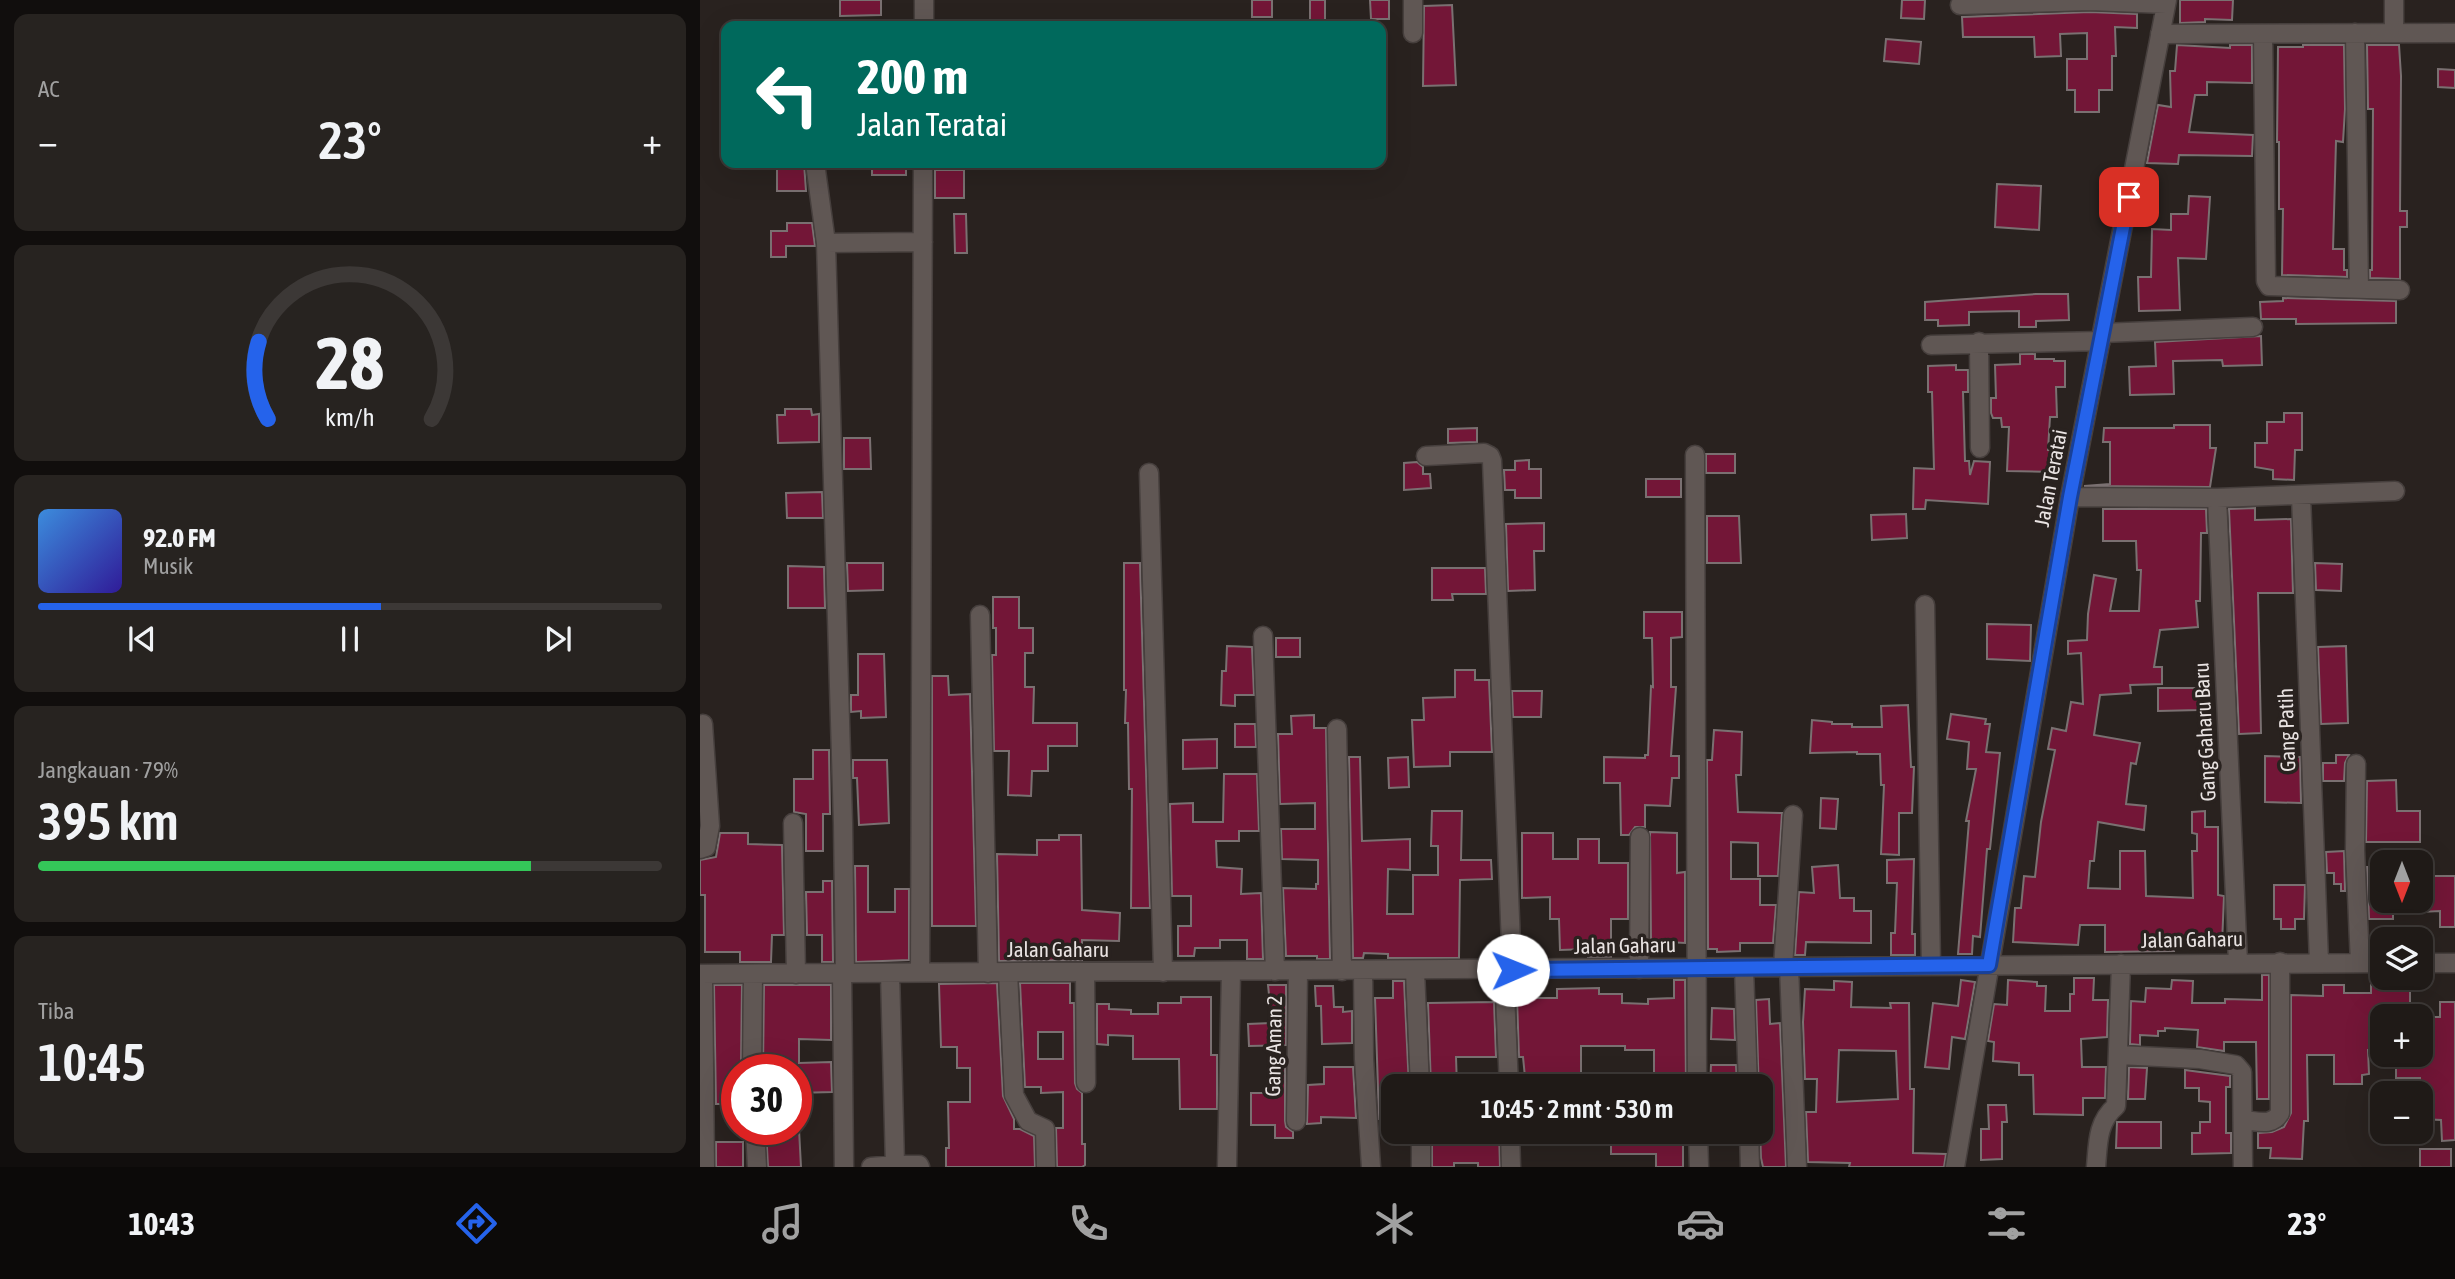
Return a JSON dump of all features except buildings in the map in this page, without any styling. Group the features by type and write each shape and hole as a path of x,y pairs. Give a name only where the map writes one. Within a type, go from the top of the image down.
{"street":[{"path":"924,0 924,21"},
{"path":"1413,0 1413,33"},
{"path":"2394,0 2394,33"},
{"path":"1960,5 2090,1 2167,2"},
{"name":"Jalan Teratai","path":"1955,1167 2070,497 2167,2"},
{"path":"2355,33 2359,289"},
{"path":"2160,34 2455,33"},
{"path":"2263,34 2266,281 2269,286 2400,290"},
{"path":"816,168 826,243 843,795 844,1167"},
{"path":"920,974 923,168"},
{"path":"826,243 923,242"},
{"path":"1931,345 2253,327"},
{"path":"1979,342 1980,447"},
{"path":"1426,456 1484,453 1490,456 1492,461 1509,1074"},
{"path":"1695,455 1698,1074"},
{"path":"1149,473 1163,972"},
{"path":"2070,497 2217,498 2395,491"},
{"name":"Gang Patih","path":"2301,496 2319,962"},
{"name":"Gang Gaharu Baru","path":"2217,498 2238,963"},
{"path":"1925,605 1931,966"},
{"path":"981,615 988,973"},
{"path":"1262,636 1275,971"},
{"path":"700,849 706,847 710,826 703,724"},
{"path":"1337,729 1342,971"},
{"path":"2356,764 2355,850 2360,962"},
{"path":"1793,816 1786,967 1797,1167"},
{"path":"793,823 796,974"},
{"path":"1639,969 1640,837"},
{"path":"2244,1120 2273,1121 2280,1112 2280,962"},
{"name":"Jalan Gaharu","path":"701,974 1415,971 2370,962"},
{"path":"2433,962 2455,962"},
{"path":"2096,1167 2098,1134 2107,1114 2116,1105 2121,964"},
{"path":"1744,968 1748,1074"},
{"name":"Gang Aman 2","path":"1296,1121 1298,971"},
{"path":"1363,971 1364,1059 1371,1167"},
{"path":"1415,971 1419,1074"},
{"path":"1227,1167 1231,972"},
{"path":"1008,973 1014,1095 1028,1121 1045,1129 1046,1167"},
{"path":"1085,973 1086,1083"},
{"path":"701,974 705,1167"},
{"path":"752,1054 753,974"},
{"path":"890,974 895,1166"},
{"path":"2118,1055 2200,1059 2236,1065 2242,1072 2243,1167"},
{"path":"1421,1144 1421,1167"},
{"path":"1510,1144 1511,1167"},
{"path":"1698,1144 1699,1167"},
{"path":"1749,1144 1750,1167"},
{"path":"756,1145 757,1167"},
{"path":"871,1167 919,1167"}],"route":[{"path":"1513,970 1989,965 2070,497 2129,197"}]}
